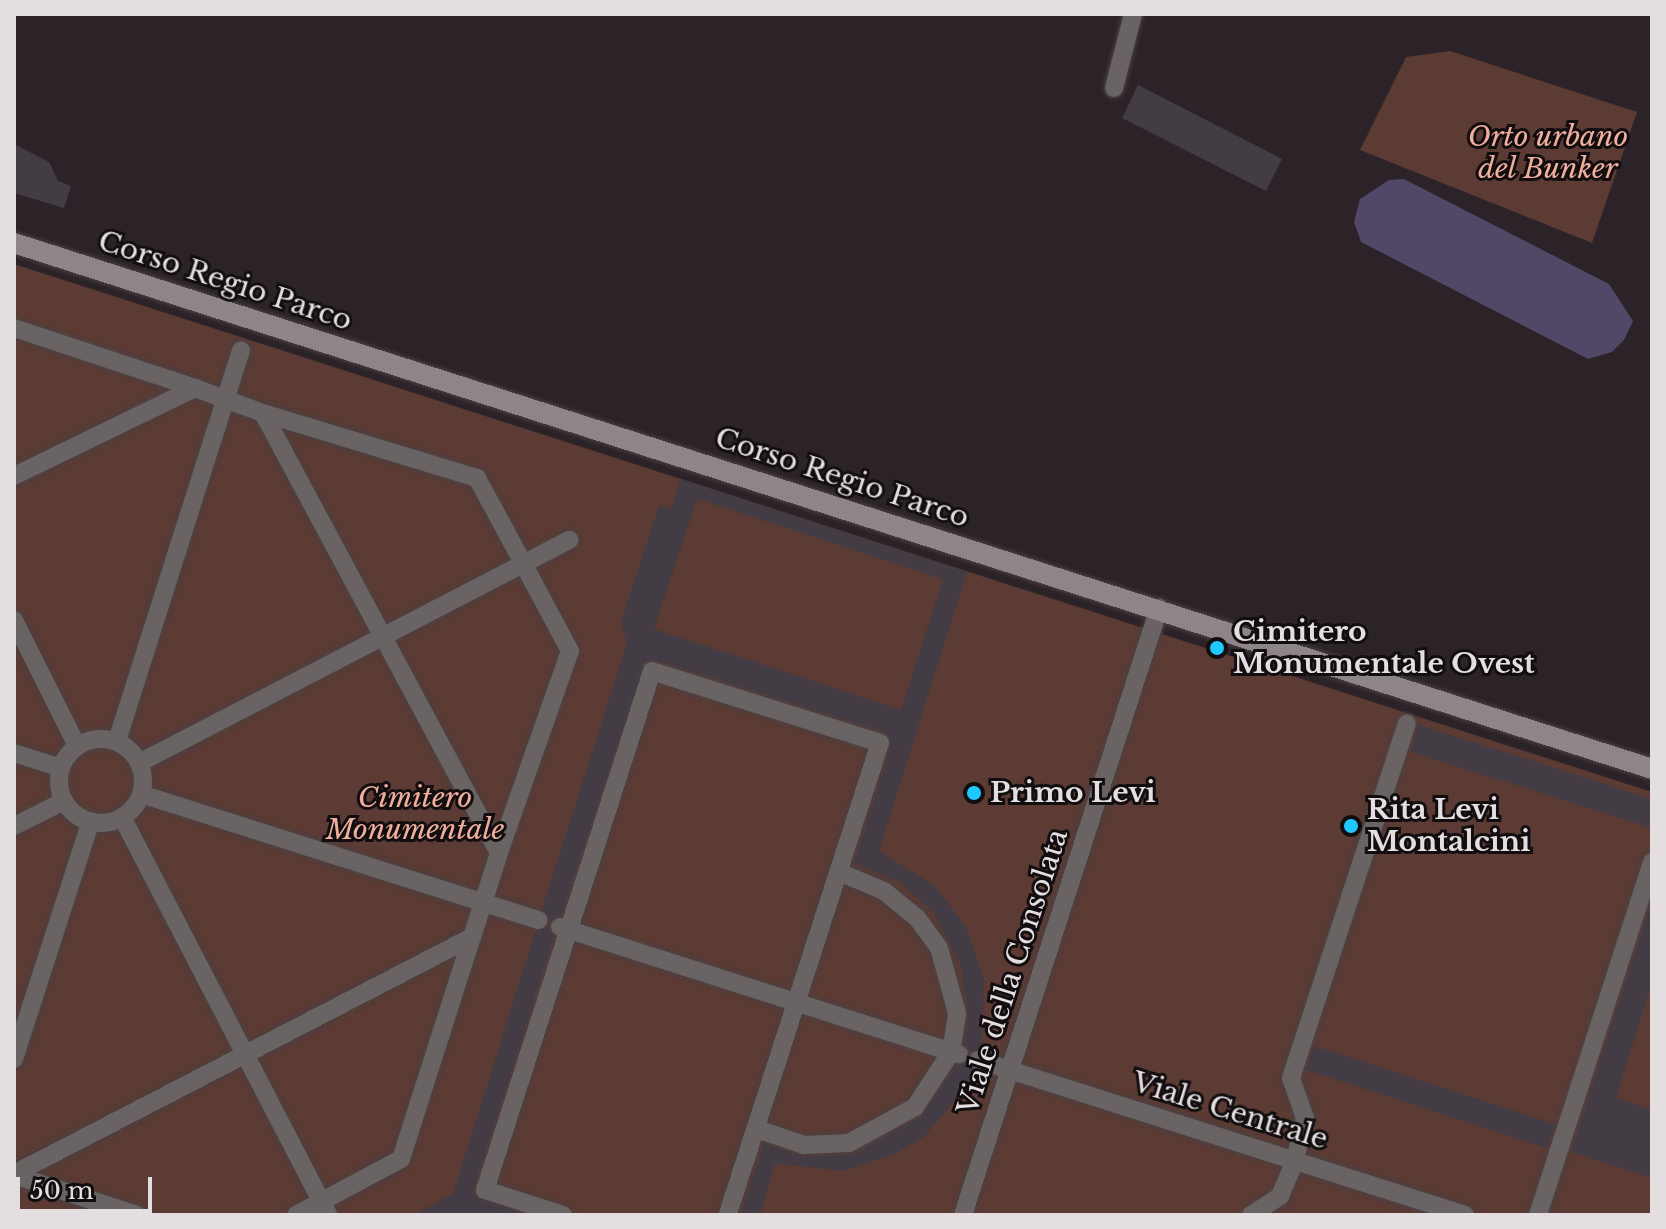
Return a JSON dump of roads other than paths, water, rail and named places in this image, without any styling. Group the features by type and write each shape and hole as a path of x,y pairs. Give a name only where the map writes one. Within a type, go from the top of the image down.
{"street":[{"path":"1114,88 1133,14"},
{"name":"Corso Regio Parco","path":"14,243 1159,608 1652,769"},
{"path":"14,328 263,413 477,478 570,651 499,853 401,1159 325,1208 296,1215"},
{"path":"117,741 241,350"},
{"path":"14,476 195,388"},
{"path":"263,413 499,853"},
{"path":"139,763 570,540"},
{"name":"Viale della Consolata","path":"963,1215 1159,608"},
{"path":"14,620 77,746"},
{"path":"563,1215 485,1190 565,929 652,671 880,743 799,1004 728,1215"},
{"path":"1251,1215 1280,1196 1295,1160 1305,1118 1291,1078 1407,724"},
{"path":"117,741 139,763 141,794 122,817 91,821 64,801 61,768 77,746 117,741"},
{"path":"14,753 61,768"},
{"path":"141,794 538,920"},
{"path":"14,826 64,801"},
{"path":"122,817 248,1053 325,1208"},
{"path":"14,1059 91,821"},
{"path":"1538,1215 1652,862"},
{"path":"757,1129 804,1145 849,1143 874,1133 915,1107 955,1053 957,1013 939,948 917,918 884,891 839,872"},
{"path":"565,929 955,1053"},
{"path":"14,1175 472,937"},
{"name":"Viale Centrale","path":"978,1060 1465,1215"},
{"path":"14,1175 137,1215"}],"place":[{"name":"Cimitero Monumentale Ovest","path":"1217,648"},
{"name":"Primo Levi","path":"974,793"},
{"name":"Rita Levi Montalcini","path":"1351,826"}],"park label":[{"name":"Orto urbano del Bunker","path":"1548,153"},
{"name":"Cimitero Monumentale","path":"415,814"}]}
